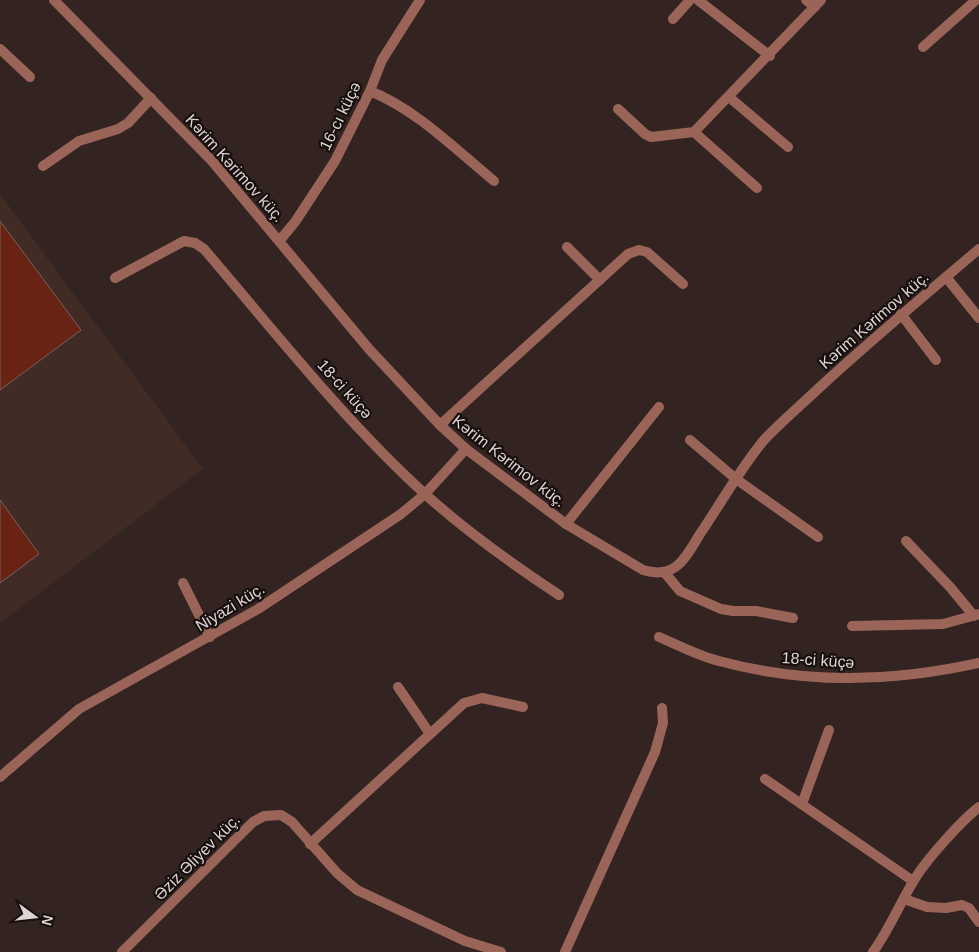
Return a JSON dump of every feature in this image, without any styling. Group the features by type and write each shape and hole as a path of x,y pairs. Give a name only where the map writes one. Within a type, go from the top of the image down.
{"street":[{"name":"Kərim Kərimov küç.","path":"54,0 212,161 280,240 363,342 440,425 466,449 566,524 643,570 665,573 683,560 736,479 764,441 784,420 901,314 979,249"},
{"name":"16-cı küçə","path":"280,240 295,222 335,161 370,90 382,60 420,0"},
{"path":"673,19 690,0"},
{"path":"698,0 770,56"},
{"path":"618,109 651,137 694,132 770,56 818,4 806,0"},
{"path":"923,47 976,0"},
{"path":"0,50 30,77"},
{"path":"370,90 389,98 410,112 494,181"},
{"path":"729,97 788,147"},
{"path":"43,166 79,141 118,129 128,123 151,98"},
{"path":"694,132 757,188"},
{"name":"18-ci küçə","path":"115,278 184,241 195,243 204,249 312,377 379,449 425,494 515,566 559,595"},
{"path":"567,247 600,280"},
{"path":"440,425 628,254 639,250 647,252 683,284"},
{"path":"946,277 979,318"},
{"path":"901,314 936,360"},
{"path":"566,524 659,407"},
{"path":"690,440 736,479 818,538"},
{"name":"Niyazi küç.","path":"0,777 79,708 258,609 385,525 425,494 466,449"},
{"path":"852,626 943,624 976,615 906,541"},
{"path":"665,573 680,591 721,609 733,611 756,610 793,618"},
{"path":"183,583 210,637"},
{"name":"18-ci küçə","path":"659,637 718,661 787,674 846,679 908,675 979,663"},
{"path":"398,687 430,734"},
{"path":"310,844 464,703 472,699 482,698 523,707"},
{"path":"565,952 655,752 663,722 662,708"},
{"path":"802,804 829,730"},
{"path":"765,779 913,881"},
{"path":"872,952 890,926 913,881 925,865 979,806"},
{"name":"Əziz Əliyev küç.","path":"122,952 253,822 264,816 281,815 292,822 337,874 357,890 465,941 487,950 501,952"},
{"path":"904,899 927,907 946,908 962,905 969,908 979,922"}],"shaded area":[{"path":"0,194 203,469 0,623"}],"building":[{"path":"0,221 81,330 0,390"},
{"path":"0,500 39,554 0,583"}]}
